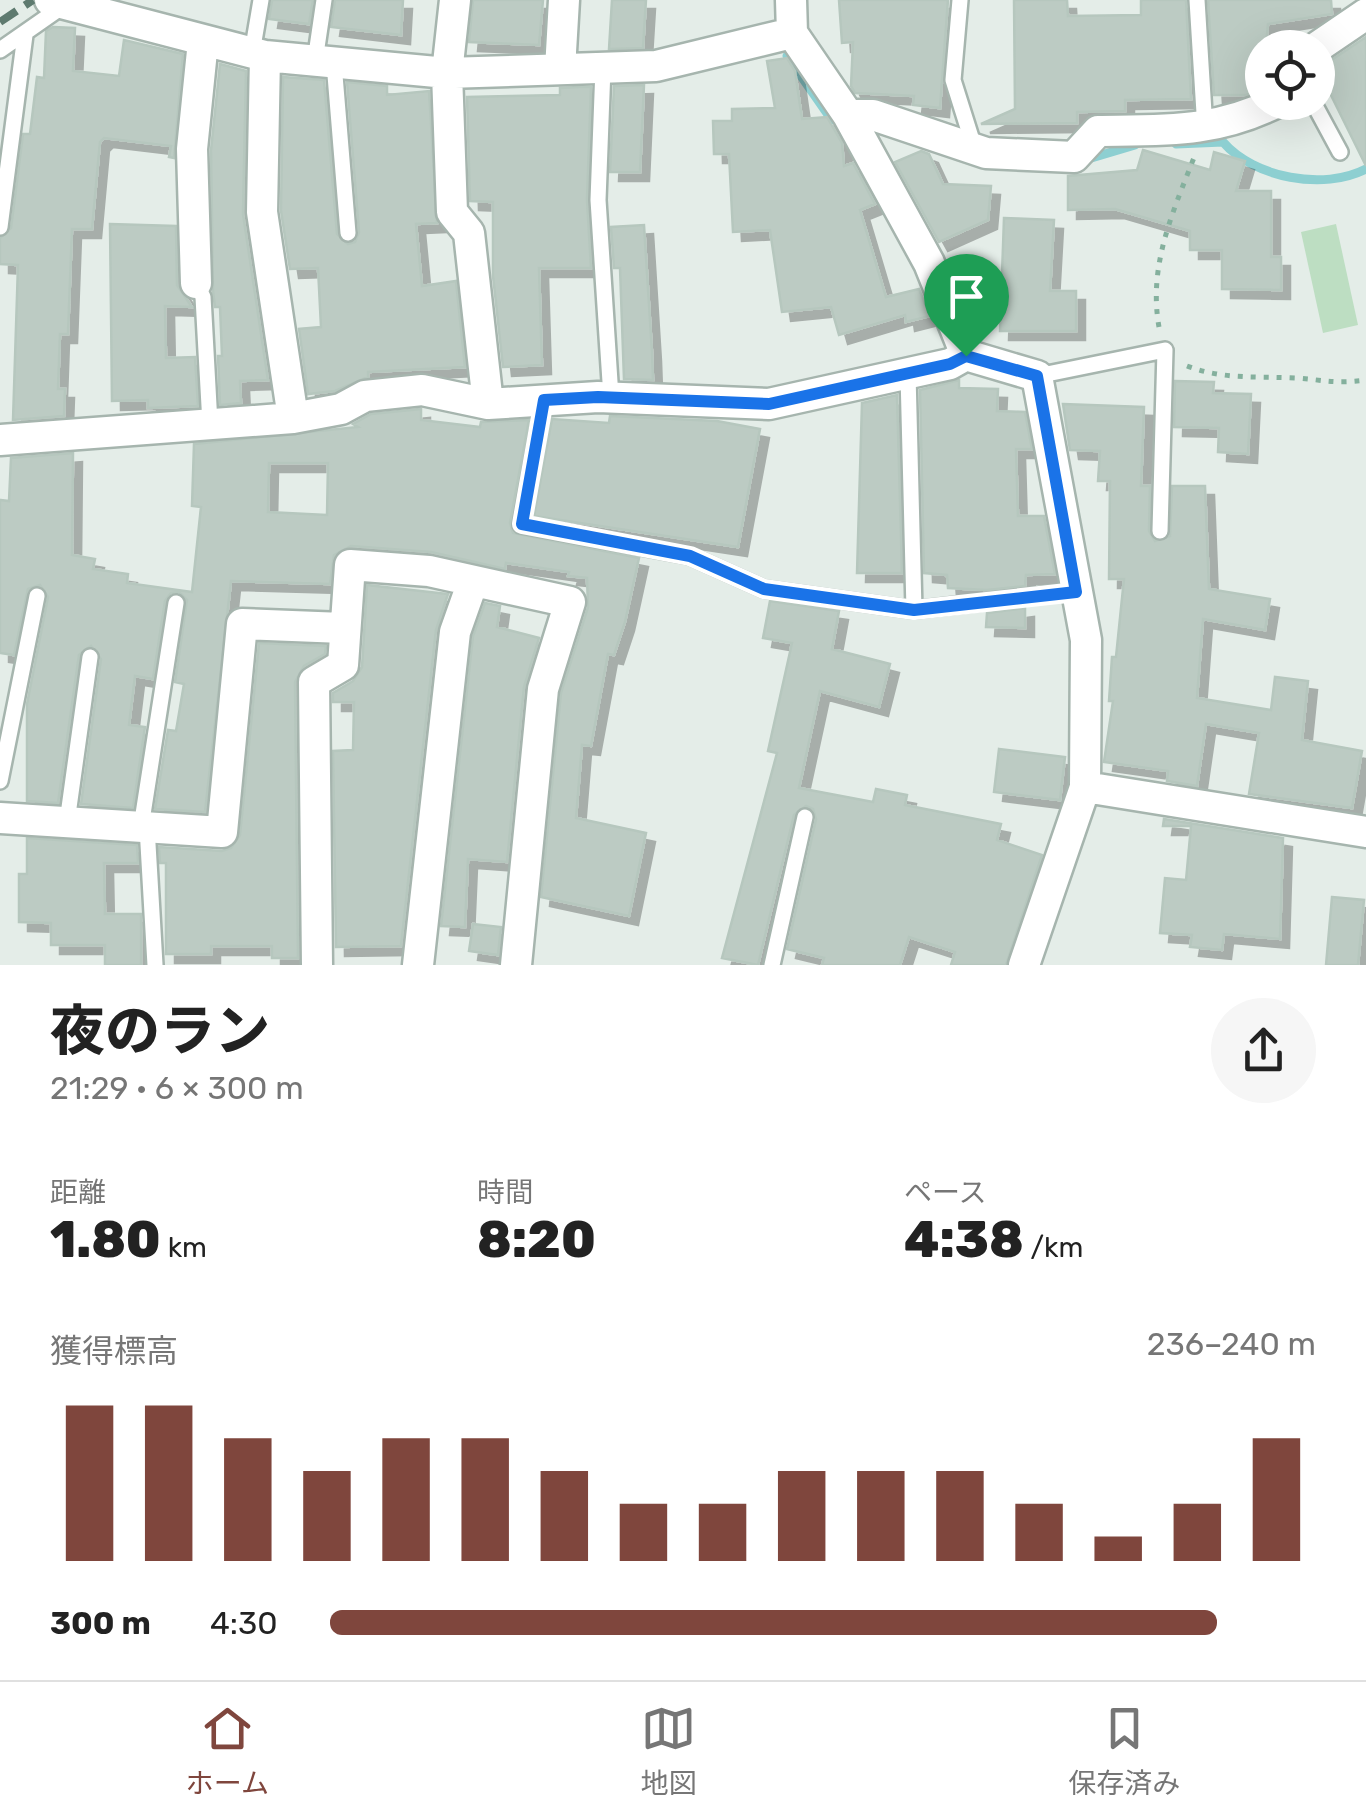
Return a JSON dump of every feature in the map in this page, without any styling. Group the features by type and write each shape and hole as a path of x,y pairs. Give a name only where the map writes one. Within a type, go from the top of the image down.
{"street":[{"path":"454,0 447,73 452,212 469,233 488,404"},
{"path":"560,69 564,0"},
{"path":"791,0 792,34 848,115 928,263 966,356"},
{"path":"57,3 259,55 447,73 656,66 792,34"},
{"path":"1335,35 1366,14"},
{"path":"196,283 192,148 203,41"},
{"path":"259,55 262,212 293,418"},
{"path":"848,115 873,115 975,150 1074,157 1098,131 1204,129 1245,118"},
{"path":"0,440 293,418 341,410 365,396 422,390 488,404 610,398 769,404 908,374 966,356 1037,376 1086,640 1086,787 1024,965"},
{"path":"317,965 314,682 343,664 350,565 429,571 472,584 570,602 543,690 516,965"},
{"path":"418,965 455,632 472,584"},
{"path":"0,818 222,832 242,624 343,628"},
{"path":"1086,787 1366,832"}],"lane":[{"path":"259,55 261,0"},
{"path":"324,0 325,62 348,233"},
{"path":"960,0 953,80 975,150"},
{"path":"1197,0 1204,129"},
{"path":"0,50 25,35 57,3"},
{"path":"0,227 25,35"},
{"path":"603,68 598,200 610,398"},
{"path":"1322,120 1340,152"},
{"path":"196,283 203,297 210,424"},
{"path":"1037,376 1165,350 1160,531"},
{"path":"908,374 914,610"},
{"path":"544,400 522,524 690,556 764,589 914,610 1076,592"},
{"path":"0,781 37,596"},
{"path":"155,965 144,827 176,603"},
{"path":"67,822 90,657"},
{"path":"772,965 805,816"}],"path":[{"path":"1204,129 1158,265 1155,305 1165,350 1189,367 1234,379 1300,378 1328,384 1366,380"}],"green space":[{"path":"1336,224 1358,325 1323,333 1301,232"}],"building":[{"path":"272,0 313,0 309,24 269,19"},
{"path":"335,0 403,0 401,35 331,27"},
{"path":"473,0 543,0 539,45 469,42"},
{"path":"612,0 646,0 643,48 609,49"},
{"path":"839,0 948,0 940,108 913,105 914,96 855,93 851,86 853,42 842,43"},
{"path":"1014,0 1067,0 1068,16 1141,15 1141,0 1186,0 1191,99 1125,100 1125,111 1077,112 1077,123 981,124 1015,109"},
{"path":"1208,0 1331,0 1332,14 1268,24 1267,30 1245,30 1245,95 1214,95"},
{"path":"53,27 75,28 73,71 119,76 124,40 183,54 174,158 169,157 171,146 104,138 100,142 92,229 72,229 68,334 60,334 58,389 65,389 64,416 13,420 18,265 0,264 0,238 11,228 23,134 30,134 37,77 44,78 46,31"},
{"path":"1366,37 1366,166 1335,103 1335,58"},
{"path":"787,58 795,71 802,119 827,117 842,143 844,166 853,163 875,204 860,210 886,297 919,289 930,316 906,322 905,315 839,335 831,307 782,312 770,230 733,232 729,154 714,154 713,121 732,121 732,109 775,108 767,61"},
{"path":"220,64 246,71 243,214 268,380 240,381 241,403 220,405 218,356 222,356 220,307 215,307 213,291 211,150"},
{"path":"283,77 324,80 337,234 348,244 355,242 359,232 347,82 387,86 387,95 429,91 437,223 416,224 422,286 456,281 465,367 368,372 368,377 335,391 308,394 299,329 321,327 318,268 290,269 281,211"},
{"path":"644,85 640,172 610,172 614,86"},
{"path":"591,87 587,200 591,268 539,268 542,365 503,367 493,276 493,202 470,201 467,97 560,95 560,88"},
{"path":"1143,150 1210,170 1214,152 1245,161 1236,191 1271,191 1271,257 1281,257 1281,290 1222,289 1222,250 1190,250 1190,231 1115,209 1068,210 1068,176 1137,170"},
{"path":"921,151 929,154 943,184 991,186 988,220 939,242 895,162"},
{"path":"1004,218 1054,220 1050,291 1076,291 1076,331 1000,331"},
{"path":"110,224 176,226 177,285 192,307 165,306 166,358 195,357 198,406 148,408 148,400 112,401"},
{"path":"644,225 653,380 624,379 620,268 614,268 611,227"},
{"path":"959,380 959,388 998,389 997,411 1025,412 1032,449 1016,449 1018,516 1044,516 1055,574 1026,575 1025,586 987,590 948,588 947,575 924,573 920,390"},
{"path":"1175,381 1214,382 1213,393 1251,394 1248,454 1218,452 1219,428 1174,427"},
{"path":"897,395 902,573 857,573 862,403"},
{"path":"1063,404 1144,407 1141,486 1150,486 1149,531 1155,541 1170,536 1172,486 1205,486 1209,589 1270,599 1265,630 1203,619 1197,698 1271,710 1275,677 1308,681 1302,740 1362,751 1352,808 1249,794 1259,733 1206,724 1197,786 1167,781 1168,771 1104,762 1113,701 1109,701 1112,657 1116,657 1124,579 1109,579 1110,481 1098,481 1100,451 1070,450"},
{"path":"421,409 421,420 480,427 481,422 529,420 510,523 513,533 639,558 625,622 614,655 608,654 591,746 582,745 576,818 646,833 629,916 541,897 561,693 588,607 587,578 568,576 569,572 506,563 505,569 431,552 351,546 334,555 330,584 231,581 205,812 155,809 168,730 176,731 184,684 175,682 187,600 179,592 171,593 165,601 153,679 135,676 129,725 145,727 133,808 81,804 101,659 91,646 79,655 58,803 27,801 27,704 48,597 40,585 28,589 14,655 0,653 0,500 9,501 11,458 73,453 72,555 95,559 93,569 128,574 127,583 192,592 201,507 192,506 194,444 358,427 353,424 371,414","holes":["269,463 328,463 327,515 268,512"]},
{"path":"610,416 717,421 760,429 738,547 534,516 552,419 609,423"},
{"path":"367,585 448,594 436,630 401,946 336,947 333,751 353,750 354,702 333,702 333,693 353,681 362,667"},
{"path":"770,601 839,611 832,649 890,664 879,707 820,691 799,788 873,802 876,789 907,795 905,805 1001,824 997,840 1042,855 1006,965 951,965 955,952 909,937 900,965 822,965 824,958 787,949 816,819 813,809 806,806 794,815 758,965 722,958 777,753 768,751 792,643 763,638"},
{"path":"485,603 500,606 497,627 539,638 524,687 507,862 468,859 465,927 441,926 473,636"},
{"path":"1025,608 1025,628 986,627 987,613"},
{"path":"259,643 326,646 325,654 304,666 295,682 298,958 272,958 272,946 211,946 211,954 166,954 166,863 160,863 159,847 222,851 231,848 240,835"},
{"path":"999,749 1065,757 1060,800 994,792"},
{"path":"1164,819 1283,838 1280,939 1224,934 1222,950 1190,947 1192,935 1160,933 1165,878 1186,880 1191,826 1163,826"},
{"path":"27,838 137,845 138,863 104,863 105,914 141,914 141,965 105,965 105,945 51,945 51,923 19,922 19,874 27,874"},
{"path":"1332,897 1364,900 1358,965 1326,965"},
{"path":"473,924 501,927 498,955 469,951"}],"waterway":[{"path":"787,56 831,119 841,121"},
{"path":"1176,144 1223,142 1253,165 1310,180 1349,176 1366,169"},
{"path":"1088,159 1135,145"}],"railway":[{"path":"0,22 33,0"}],"route":[{"path":"966,356 1037,376 1076,592 914,610 764,589 690,556 522,524 544,400 598,397 769,404 950,364 966,356"}]}
